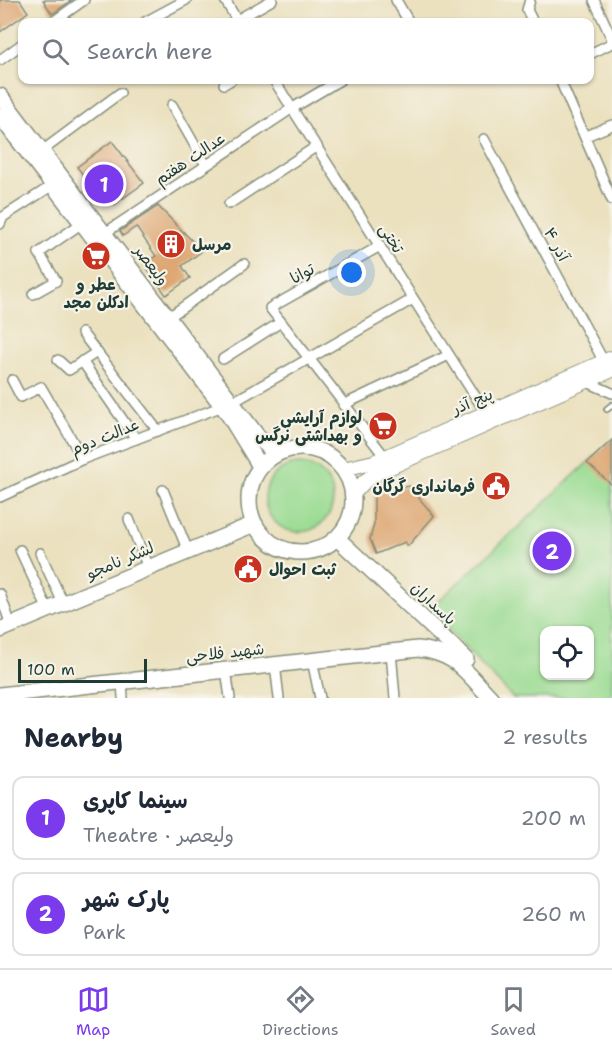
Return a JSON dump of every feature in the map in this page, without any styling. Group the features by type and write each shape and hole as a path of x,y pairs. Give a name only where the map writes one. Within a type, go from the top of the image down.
{"main road":[{"name":"ولیعصر","path":"0,96 169,317 228,404 260,466"},
{"name":"ولیعصر","path":"0,116 82,223 228,404 276,454"},
{"name":"پنج آذر","path":"353,494 365,481 378,472 587,382 609,363"},
{"name":"پنج آذر","path":"343,469 385,457 609,363"},
{"path":"291,448 316,450 331,457 343,469 353,494 352,510 339,540 314,550 296,552 272,543 250,526 248,497 253,478 260,466 276,454 291,448"},
{"name":"لشکر نامجو","path":"6,627 250,526"},
{"name":"پاسداران","path":"339,540 430,624 504,698"},
{"path":"418,649 430,636 430,624"},
{"name":"شهید فلاحی","path":"0,694 45,694 122,681 418,649 439,651 452,657 491,698"}],"street":[{"path":"59,18 84,0"},
{"path":"152,18 186,0"},
{"path":"225,0 236,18"},
{"path":"243,18 272,0"},
{"path":"396,0 407,18"},
{"path":"523,0 529,5"},
{"path":"594,0 612,41 594,52"},
{"path":"0,60 18,48"},
{"name":"تختی","path":"276,84 486,413"},
{"name":"عدالت هفتم","path":"105,233 291,109 333,84"},
{"path":"562,84 612,200"},
{"path":"42,150 120,93"},
{"path":"172,105 206,165"},
{"path":"586,136 612,125"},
{"name":"آذر ۴","path":"484,140 609,363"},
{"path":"229,204 317,146"},
{"path":"1,219 53,185"},
{"path":"33,294 56,281 39,253 82,223"},
{"name":"توانا","path":"281,322 270,308 380,246"},
{"path":"169,317 244,264"},
{"name":"عدالت دوم","path":"0,497 83,459 228,404 413,299"},
{"path":"223,359 281,322 385,457"},
{"path":"82,333 158,431"},
{"path":"58,360 69,370 97,352"},
{"path":"343,405 449,355"},
{"path":"82,361 136,439"},
{"path":"12,381 21,397 41,387 83,459"},
{"path":"587,382 612,393"},
{"path":"163,489 188,551"},
{"path":"129,519 148,568"},
{"path":"20,550 48,610"},
{"path":"40,553 63,603"},
{"path":"0,594 6,627"},
{"path":"391,652 395,698"},
{"path":"312,660 320,698"},
{"path":"275,664 279,698"},
{"path":"226,669 230,698"},
{"path":"122,681 123,698"}],"lane":[{"path":"607,409 612,405"}],"green space":[{"path":"612,440 612,698 513,698 429,610"},
{"path":"299,464 312,467 323,474 330,485 333,498 330,511 323,522 312,529 299,532 286,529 275,522 268,511 265,498 268,485 275,474 286,467"}],"building":[{"path":"0,0 20,0 28,12 0,32"},
{"path":"43,0 72,0 52,14"},
{"path":"112,141 144,183 115,204 105,203 77,167"},
{"name":"مرسل","path":"158,206 202,251 182,266 190,278 166,295 144,264 156,256 136,227 123,236 120,231"},
{"path":"612,440 612,485 587,463"},
{"path":"380,483 394,488 411,486 417,489 419,498 434,516 408,546 405,542 376,554 370,539 374,524 374,495"}],"place":[{"name":"سینما کاپری","path":"104,184"},
{"name":"مرسل","path":"171,244"},
{"name":"عطر و ادکلن مجد","path":"96,256"},
{"name":"لوازم آرایشی و بهداشتی نرگس","path":"383,426"},
{"name":"فرمانداری گرگان","path":"496,486"},
{"name":"پارک شهر","path":"552,551"},
{"name":"ثبت احوال","path":"248,569"}]}
